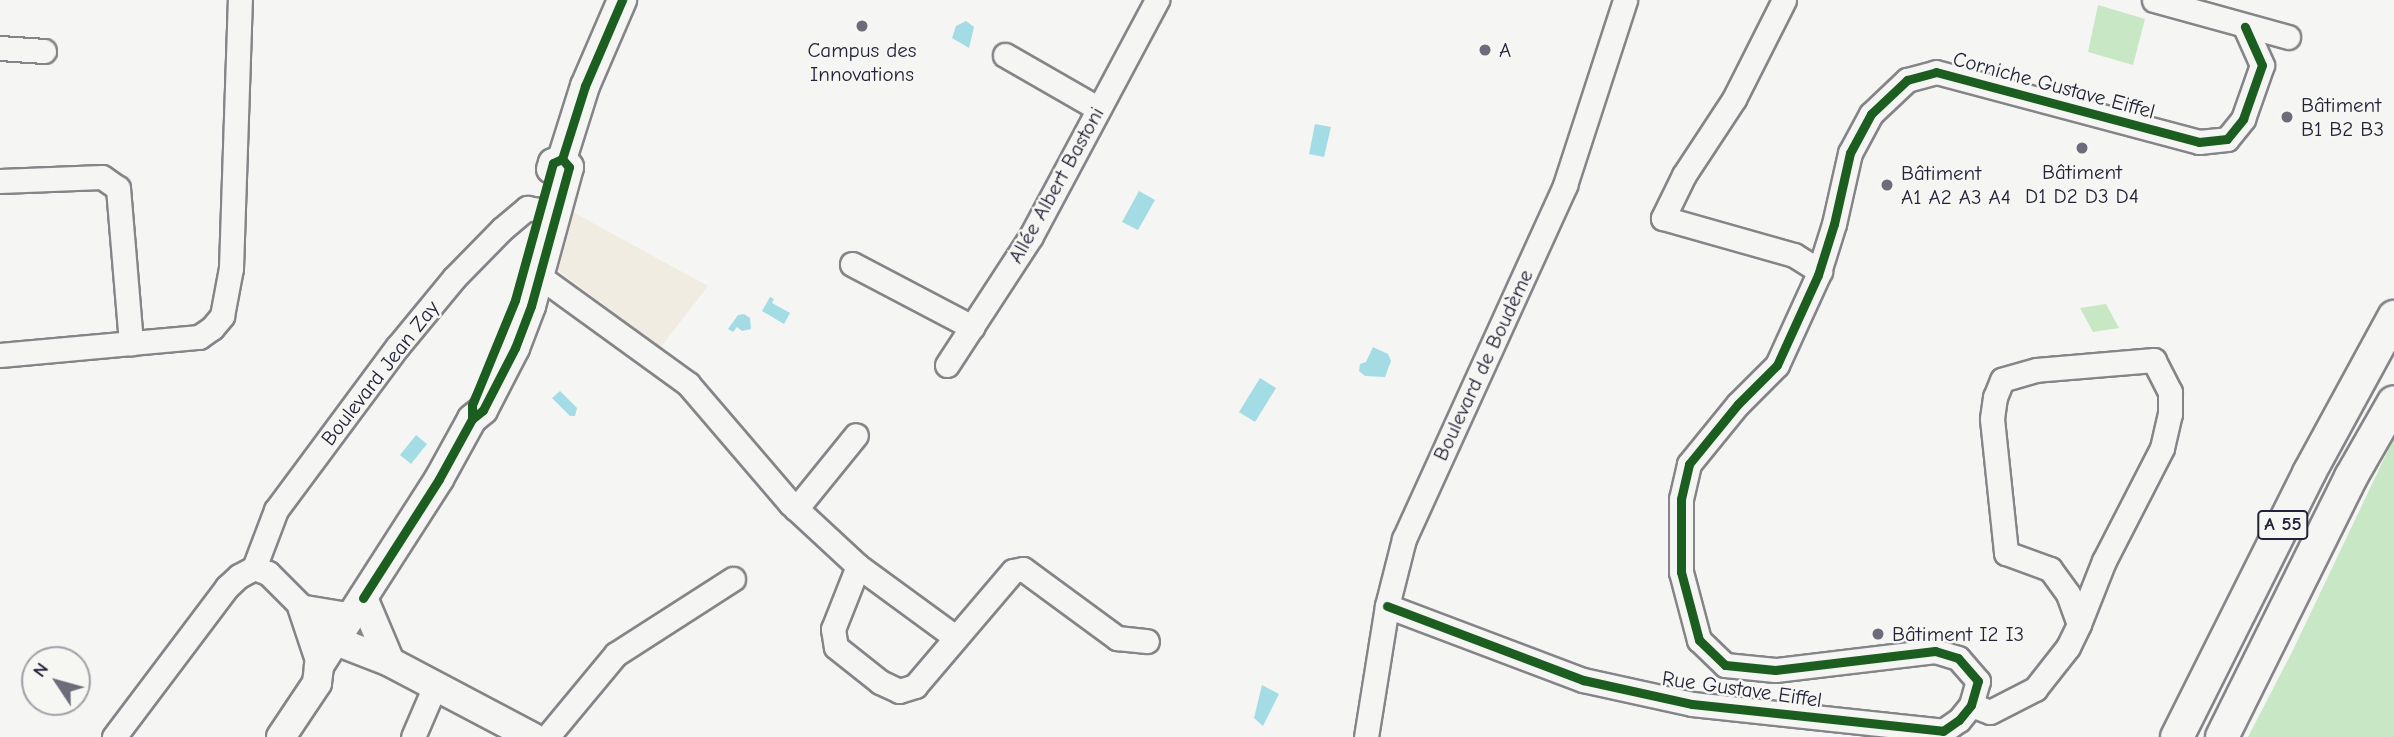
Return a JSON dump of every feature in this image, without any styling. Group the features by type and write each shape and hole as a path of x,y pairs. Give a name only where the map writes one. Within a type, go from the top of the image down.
{"highway":[{"name":"A 55","path":"2178,737 2309,473 2394,317"},
{"name":"A 55","path":"2222,737 2351,477 2394,402"}],"main road":[{"path":"281,737 317,683 319,666 439,479 472,419 483,410 515,348 547,213 553,163 562,159 585,86 622,0"},
{"path":"358,606 390,662"},
{"path":"336,641 390,662 532,737"},
{"path":"262,737 304,673 319,666"}],"street":[{"path":"0,355 199,337 212,328 227,303 232,256 240,0"},
{"name":"Allée Albert Bastoni","path":"947,365 1031,236 1157,0"},
{"name":"Boulevard de Boudème","path":"1366,737 1387,606 1404,539 1565,185 1625,0"},
{"path":"1784,0 1734,99 1684,175 1663,218 1794,255 1820,271"},
{"path":"2154,0 2288,37"},
{"name":"Corniche Gustave Eiffel","path":"1970,705 1978,681 1958,658 1935,651 1775,670 1725,665 1699,640 1681,572 1681,499 1689,464 1738,404 1777,365 1820,271 1850,153 1871,114 1907,80 1936,72 2199,142 2227,139 2243,119 2262,65 2245,27"},
{"path":"0,48 44,51"},
{"path":"1005,55 1099,109"},
{"path":"0,181 102,177 118,188 131,342"},
{"name":"Boulevard Jean Zay","path":"254,568 276,510 398,346 454,278 502,229 527,208 547,213"},
{"path":"852,264 972,327"},
{"path":"531,274 688,384 796,509 858,566 955,637"},
{"path":"1970,705 1990,712 2035,689 2068,647 2080,624 2104,561 2162,448 2170,414 2170,392 2154,360 2036,370 2002,380 1994,397 1992,419 2006,553 2050,569 2068,594 2080,624"},
{"path":"796,509 856,435"},
{"path":"858,566 833,629 833,638 836,647 880,682 899,691 915,686 1013,571 1023,569 1117,638 1147,641"},
{"path":"116,735 227,587 254,568 268,573 336,641"},
{"path":"547,737 616,654 733,579"},
{"path":"299,606 358,606"},
{"path":"299,606 319,666"},
{"name":"Rue Gustave Eiffel","path":"1387,606 1583,680 1692,704 1943,731 1959,720 1970,705"},
{"path":"413,737 435,686"}],"shaded area":[{"path":"569,210 708,286 660,348 554,267"}],"green space":[{"path":"2098,5 2145,19 2133,65 2088,52"},
{"path":"2106,304 2119,328 2093,332 2080,308"},
{"path":"2394,438 2394,737 2248,737 2293,650"}],"water":[{"path":"966,21 974,27 969,48 952,38 956,26"},
{"path":"1315,124 1331,127 1324,157 1309,154"},
{"path":"1139,191 1155,200 1138,230 1122,222"},
{"path":"770,297 774,299 772,303 790,313 784,324 762,311"},
{"path":"744,314 750,318 751,329 742,331 737,327 733,332 728,329 738,315"},
{"path":"1373,347 1388,354 1391,361 1385,377 1365,376 1359,371 1360,364 1366,362"},
{"path":"1260,378 1276,388 1255,422 1239,412"},
{"path":"560,391 577,408 575,416 570,416 552,398"},
{"path":"416,435 427,444 411,464 400,455"},
{"path":"1262,685 1279,694 1263,726 1254,718"}],"cycle path":[{"path":"472,419 472,405 515,300 553,163 562,159 585,86 622,0"},
{"path":"1387,606 1583,680 1692,704 1943,731 1959,720 1971,705 1978,681 1958,658 1935,651 1775,670 1725,665 1699,640 1681,572 1681,499 1689,464 1738,404 1777,365 1818,275 1834,224 1850,153 1871,114 1907,80 1936,72 2199,142 2227,139 2243,119 2262,65 2245,27"},
{"path":"363,598 439,479 472,419 483,410 515,348 531,306 569,167 562,159"}],"place":[{"name":"Campus des Innovations","path":"862,26"},
{"name":"A","path":"1485,50"},
{"name":"Bâtiment B1 B2 B3","path":"2287,117"},
{"name":"Bâtiment D1 D2 D3 D4","path":"2082,148"},
{"name":"Bâtiment A1 A2 A3 A4","path":"1887,185"},
{"name":"Bâtiment I2 I3","path":"1878,634"}]}
